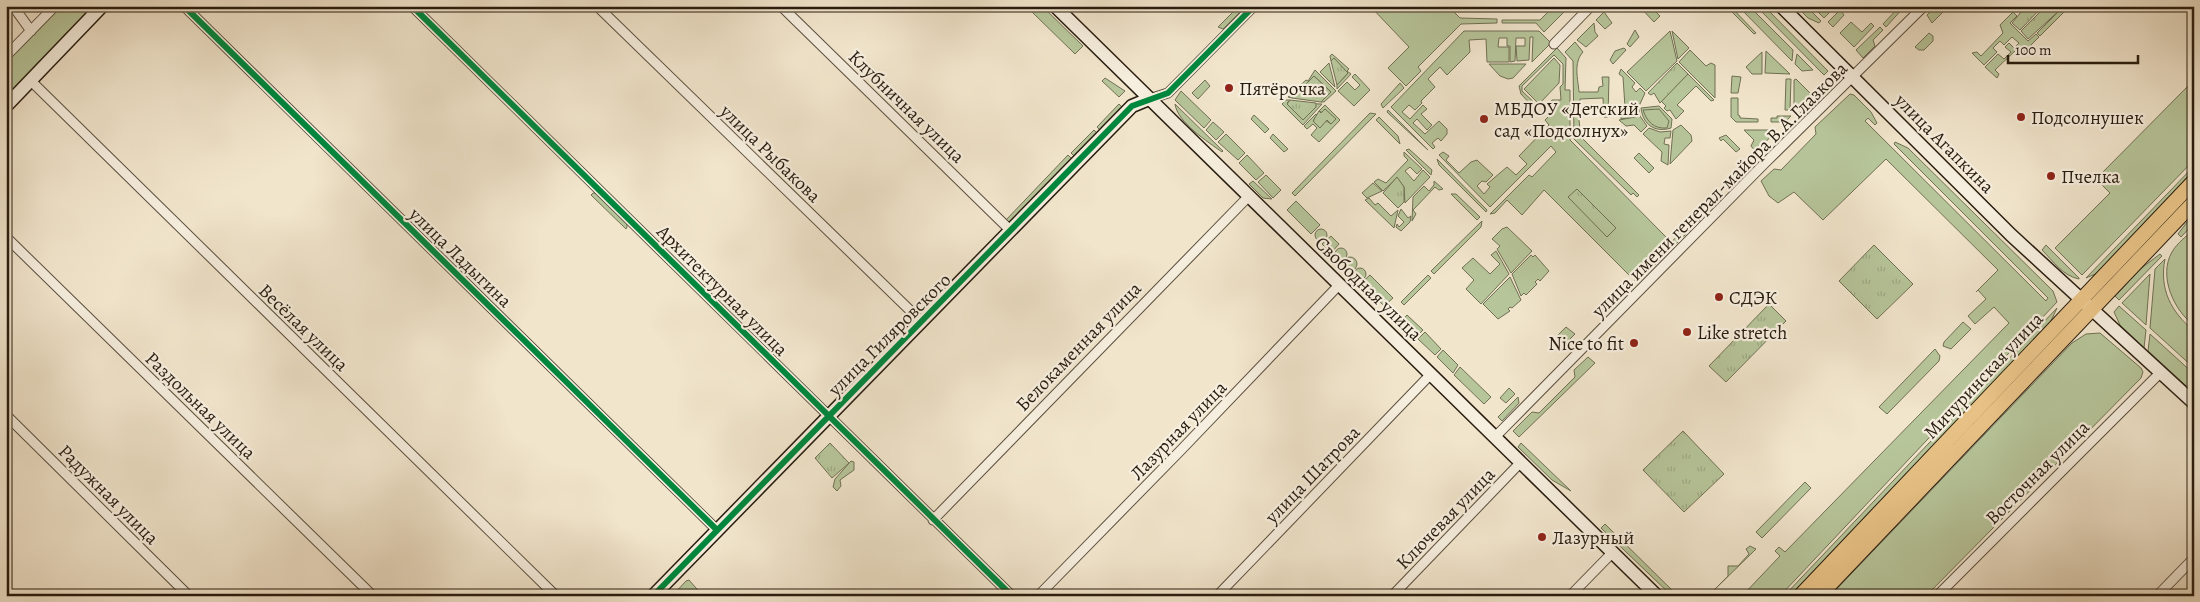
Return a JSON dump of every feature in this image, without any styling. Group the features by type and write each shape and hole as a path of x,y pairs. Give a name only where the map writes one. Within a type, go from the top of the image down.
{"main road":[{"path":"6,106 102,6"},
{"name":"Свободная улица","path":"1055,6 1657,596"},
{"name":"улица Агапкина","path":"1781,6 2085,304 2194,403"},
{"name":"улица Гиляровского","path":"653,596 1132,106 1148,99"},
{"name":"Мичуринская улица","path":"1819,596 2085,304 2194,181"},
{"name":"Мичуринская улица","path":"1800,596 2085,304 2194,202"}],"street":[{"path":"14,6 31,30"},
{"path":"6,56 55,6"},
{"name":"улица Ладыгина","path":"184,6 717,530"},
{"name":"Архитектурная улица","path":"412,6 1012,596"},
{"name":"улица Рыбакова","path":"597,6 922,322"},
{"name":"Клубничная улица","path":"781,6 1010,230"},
{"path":"1148,99 1168,93 1254,6"},
{"path":"1554,44 1591,6"},
{"name":"улица имени генерал-майора В.А.Глазкова","path":"1495,437 1764,164 1924,6"},
{"name":"Весёлая улица","path":"31,81 556,596"},
{"name":"Белокаменная улица","path":"934,520 1248,197"},
{"name":"Раздольная улица","path":"6,237 373,596"},
{"name":"Лазурная улица","path":"1038,596 1339,285"},
{"name":"Восточная улица","path":"1937,596 2161,372"},
{"name":"улица Шатрова","path":"1217,596 1430,374"},
{"name":"Радужная улица","path":"6,416 190,596"},
{"name":"Ключевая улица","path":"1392,596 1521,462"},
{"path":"1570,596 1613,552"},
{"path":"2157,596 2194,558"}],"green space":[{"path":"62,6 90,6 90,10 6,100 6,63"},
{"path":"1035,6 1042,6 1083,46 1075,54 1031,11"},
{"path":"1239,6 1246,6 1223,29 1218,27"},
{"path":"1370,6 1448,6 1460,18 1497,19 1497,23 1461,24 1418,67 1421,71 1406,86 1388,68 1409,47"},
{"path":"1554,6 1558,6 1564,12 1544,32 1536,23 1502,23 1502,20 1540,20"},
{"path":"1639,6 1650,6 1660,16 1654,22"},
{"path":"1726,6 1730,6 1756,33 1754,34"},
{"path":"1738,6 1749,6 1793,50 1792,61"},
{"path":"1756,6 1764,6 1828,71 1824,75"},
{"path":"1796,6 1806,6 1821,21 1819,23 1808,18"},
{"path":"1812,6 1836,6 1824,18"},
{"path":"1900,6 1905,6 1886,27 1883,24"},
{"path":"1946,6 1949,6 1932,23 1927,15 1933,9 1941,11"},
{"path":"2026,6 2043,6 2020,30 2012,23"},
{"path":"2046,6 2060,6 2061,9 2028,39 2021,31"},
{"path":"2061,9 2064,12 2040,36 2037,33"},
{"path":"1840,10 1844,15 1833,27 1828,22"},
{"path":"1604,12 1612,23 1605,29 1596,20"},
{"path":"2013,12 2017,16 2010,23 2028,41 2036,34 2039,37 2025,51 2018,48 1995,70 1999,74 1997,78 1985,67 1998,54 2004,59 2011,52 2005,47 2009,43 2014,48 2019,43 2012,37 2004,45 2000,41 1993,48 1997,52 1984,65 1972,53 1977,52 1981,56 2003,33 2000,25"},
{"path":"1851,22 1862,32 1871,23 1874,26 1854,47 1840,33"},
{"path":"1594,23 1595,32 1598,36 1586,47 1577,40"},
{"path":"1880,27 1883,30 1873,40 1875,46 1863,58 1856,50"},
{"path":"1635,30 1639,37 1630,47 1627,44"},
{"path":"1464,31 1539,31 1551,43 1532,62 1533,37 1530,37 1529,60 1517,61 1516,46 1525,46 1525,38 1516,38 1515,61 1510,62 1510,46 1507,46 1507,38 1499,38 1498,47 1509,47 1509,62 1487,62 1486,39 1469,40 1470,52 1447,75 1440,67 1428,79 1435,87 1421,101 1422,103 1415,110 1409,105 1402,112 1410,119 1423,105 1427,109 1421,114 1432,125 1427,130 1417,119 1413,123 1425,134 1439,121 1447,129 1447,134 1441,141 1438,138 1432,143 1435,147 1433,149 1391,107"},
{"path":"1670,31 1677,61 1646,91 1627,72"},
{"path":"1672,31 1689,48 1678,59"},
{"path":"1929,33 1933,36 1933,41 1924,50 1919,50 1915,47"},
{"path":"1575,42 1583,52 1577,66 1579,92 1598,92 1599,87 1603,86 1602,77 1609,77 1608,117 1604,117 1603,98 1580,99 1580,104 1578,104 1579,135 1639,195 1637,197 1633,193 1631,195 1574,139 1573,61 1565,52"},
{"path":"1557,48 1566,58 1565,90 1570,90 1570,140 1668,239 1631,277 1544,190 1522,215 1507,200 1495,213 1490,214 1529,175 1532,177 1556,152 1551,146 1490,207 1439,155 1443,152 1449,156 1446,160 1459,173 1471,162 1477,160 1493,175 1486,182 1482,181 1477,186 1484,194 1490,187 1487,184 1507,167 1516,175 1527,164 1519,156 1549,125 1545,120 1555,110 1549,103 1552,100 1561,100 1560,87 1563,84 1563,64 1554,55 1522,86 1522,91 1538,106 1535,109 1521,94 1519,86"},
{"path":"1624,48 1626,50 1613,64 1610,60 1615,51"},
{"path":"1690,50 1706,66 1711,63 1715,65 1715,98 1679,62"},
{"path":"1766,51 1790,74 1765,73"},
{"path":"1762,52 1762,74 1752,74 1746,67"},
{"path":"1332,54 1349,69 1347,71 1351,74 1337,89 1337,85 1348,73 1333,59 1331,61 1330,56"},
{"path":"1797,54 1813,70 1802,71 1795,64"},
{"path":"1334,58 1348,73 1337,85 1331,61"},
{"path":"1554,58 1560,65 1559,83 1539,104 1524,89"},
{"path":"1329,63 1335,87 1320,72"},
{"path":"1677,63 1688,74 1660,103 1654,93 1651,95 1648,93"},
{"path":"1489,64 1526,64 1513,78 1508,79 1500,76"},
{"path":"1621,69 1635,83 1632,87 1636,92 1640,88 1645,93 1639,106 1625,107 1623,77 1619,74"},
{"path":"1315,70 1336,91 1324,102 1321,102 1331,92 1314,76 1292,98 1288,97 1296,92 1295,90 1306,80 1308,81"},
{"path":"1355,74 1370,90 1354,106 1338,91 1347,82 1355,90 1360,85 1352,77"},
{"path":"1688,74 1714,100 1711,101 1696,86 1677,105 1684,111 1676,119 1670,110 1667,111 1664,108 1666,106 1661,101"},
{"path":"1314,76 1331,92 1321,102 1292,98"},
{"path":"1732,76 1741,77 1738,93 1731,93"},
{"path":"1105,78 1125,91 1119,97 1102,81"},
{"path":"1786,79 1791,79 1790,110 1785,110"},
{"path":"1796,79 1812,95 1794,113 1794,80"},
{"path":"1205,80 1210,86 1198,99 1192,93"},
{"path":"2194,80 2194,160 2082,275 2055,248 2110,193 2096,179"},
{"path":"1400,83 1404,88 1383,108 1381,104"},
{"path":"1181,91 1211,120 1204,128 1175,100"},
{"path":"1850,94 1854,95 1871,112 1877,123 1875,125 1868,118 1865,121 2046,301 2048,298 1894,144 1895,142 1908,148 2053,291 2057,302 1780,596 1742,596 1780,556 1775,551 1779,547 1785,552 2009,323 1994,307 1975,324 1968,316 1986,299 1978,290 1998,270 1886,159 1823,220 1794,192 1778,203 1769,196 1761,181 1774,169 1781,170 1816,134 1815,127"},
{"path":"1817,96 1820,101 1804,117 1797,116"},
{"path":"1731,98 1738,98 1738,115 1740,118 1758,119 1758,122 1736,122 1731,117"},
{"path":"1286,100 1290,100 1287,103 1322,104 1303,125 1282,104"},
{"path":"1290,100 1316,103 1316,107 1303,120 1287,104"},
{"path":"1119,104 1125,110 1103,133 1097,127"},
{"path":"1175,104 1223,151 1222,152 1181,118"},
{"path":"1325,105 1340,120 1319,142 1311,135 1317,128 1313,124 1307,129 1304,126 1316,114 1331,124 1336,119 1319,111"},
{"path":"1659,106 1672,119 1671,128 1655,128 1644,119 1641,108"},
{"path":"1325,109 1336,119 1331,124 1327,120 1320,128 1313,121 1319,111 1321,113"},
{"path":"1639,109 1640,116 1621,119 1621,111"},
{"path":"1659,109 1669,121 1667,128 1652,124 1643,110"},
{"path":"1388,110 1428,150 1387,112"},
{"path":"1370,113 1376,114 1295,196 1292,193"},
{"path":"1254,115 1269,129 1265,133 1251,119"},
{"path":"1640,116 1647,126 1641,132 1634,125 1626,126 1619,120"},
{"path":"1777,116 1791,116 1785,122 1771,122 1771,118 1777,118"},
{"path":"1379,117 1398,136 1400,144 1376,120"},
{"path":"1213,122 1224,132 1216,140 1206,130"},
{"path":"1681,125 1691,135 1692,141 1670,164 1673,130"},
{"path":"1649,128 1660,132 1671,131 1670,138 1665,138 1664,144 1669,145 1668,165 1661,161 1662,152 1643,134"},
{"path":"1094,130 1100,136 1077,159 1071,153"},
{"path":"1744,130 1777,130 1756,152 1751,146 1754,140"},
{"path":"1226,134 1245,153 1238,160 1218,142"},
{"path":"1273,134 1288,149 1284,152 1270,138"},
{"path":"1726,135 1740,149 1736,152 1723,139 1721,141 1719,138"},
{"path":"1409,149 1432,170 1431,175 1406,150"},
{"path":"1404,152 1422,169 1417,174 1410,167 1405,171 1414,181 1423,170 1430,177 1405,203 1404,187 1397,178 1383,191 1374,182 1378,179 1386,183 1408,160 1404,156"},
{"path":"1639,153 1654,168 1649,173 1634,158"},
{"path":"1068,155 1074,161 1009,223 1005,221"},
{"path":"1247,155 1264,173 1256,180 1239,163"},
{"path":"1437,159 1487,210 1486,212 1439,165"},
{"path":"1752,161 1752,169 1734,186 1727,186"},
{"path":"2194,166 2194,174 2100,272 2086,278"},
{"path":"1266,175 1281,190 1273,198 1258,182"},
{"path":"1397,177 1404,187 1404,202 1398,208 1383,193"},
{"path":"1253,181 1272,199 1263,198 1249,184"},
{"path":"1434,181 1443,189 1439,190 1435,187 1413,210 1416,214 1412,221 1413,197 1424,186 1429,191 1434,185"},
{"path":"1373,183 1382,191 1367,198 1362,193"},
{"path":"1577,189 1616,228 1607,237 1568,197"},
{"path":"596,193 627,224 626,229 591,195"},
{"path":"1451,194 1456,194 1480,217 1477,220"},
{"path":"1369,198 1375,205 1378,203 1391,216 1398,210 1394,228 1365,200"},
{"path":"1296,201 1320,225 1311,234 1287,210"},
{"path":"1401,209 1408,218 1411,216 1410,222 1401,231 1396,227 1397,224 1399,227 1404,222 1398,216"},
{"path":"1701,212 1702,218 1637,283 1634,280"},
{"path":"2194,213 2194,223 2181,237 2178,234"},
{"path":"1482,221 1481,227 1434,274 1431,271"},
{"path":"1507,227 1532,251 1511,273 1497,249 1500,246 1492,239 1502,229"},
{"path":"1319,229 1323,229 1327,235 1323,241 1319,241 1315,237 1315,233"},
{"path":"2194,229 2194,274 2191,288 2194,325 2180,311 2175,302 2170,292 2167,272 2168,261 2172,252"},
{"path":"1331,236 1339,244 1331,253 1322,244"},
{"path":"1874,245 1913,284 1877,319 1839,281"},
{"path":"2046,245 2079,279 2068,275 2054,263 2042,250"},
{"path":"1339,248 1343,248 1347,254 1343,260 1339,260 1335,256 1335,252"},
{"path":"1496,251 1509,274 1481,304 1466,289 1474,280 1462,268 1473,258 1490,274 1500,264 1491,255"},
{"path":"2160,254 2162,256 2119,300 2115,296 2139,270"},
{"path":"1531,255 1533,257 1535,255 1549,271 1540,281 1538,279 1535,282 1537,284 1526,295 1524,293 1521,296 1512,274"},
{"path":"1350,257 1355,259 1357,264 1355,269 1350,271 1345,269 1343,264 1345,259"},
{"path":"2165,259 2165,290 2173,308 2194,331 2194,368 2150,328 2155,269"},
{"path":"1358,268 1362,268 1366,274 1362,280 1358,280 1354,276 1354,272"},
{"path":"2150,274 2146,325 2122,303"},
{"path":"1370,275 1393,298 1384,306 1361,283"},
{"path":"1428,275 1431,278 1404,305 1401,302"},
{"path":"1510,277 1521,300 1512,308 1510,307 1508,309 1510,311 1498,319 1483,304"},
{"path":"1769,304 1786,321 1726,382 1709,366"},
{"path":"2119,306 2146,330 2144,348 2120,325 2114,312"},
{"path":"2057,308 2050,323 1791,596 1784,596"},
{"path":"1407,315 1423,330 1416,337 1401,322"},
{"path":"1963,322 1971,329 1951,349 1943,346 1944,342"},
{"path":"1566,327 1575,334 1563,346 1556,337"},
{"path":"1425,332 1441,349 1435,355 1418,339"},
{"path":"2100,333 2141,368 2143,372 2141,378 1926,596 1830,596 2072,343 2086,334"},
{"path":"2150,334 2194,374 2194,393 2148,351"},
{"path":"1935,349 1940,356 1939,361 1887,414 1879,407"},
{"path":"1443,350 1458,365 1453,373 1437,357"},
{"path":"1588,357 1595,363 1519,437 1513,431 1532,412 1539,413 1575,377 1574,370"},
{"path":"1460,367 1491,397 1484,404 1454,375"},
{"path":"1509,388 1515,394 1506,403 1500,398"},
{"path":"1518,397 1519,403 1502,421 1498,417"},
{"path":"1683,431 1724,474 1684,512 1643,470"},
{"path":"830,443 849,463 832,478 815,458"},
{"path":"1521,443 1571,491 1552,480 1518,447"},
{"path":"851,461 854,462 854,470 840,480 841,486 837,491 833,487 835,479"},
{"path":"1805,482 1811,488 1762,538 1756,532"},
{"path":"1605,524 1678,596 1672,596 1601,528"},
{"path":"1750,546 1756,549 1708,596 1728,576 1728,566 1738,566 1749,554 1746,549"},
{"path":"689,580 703,596 672,596 686,581"}],"cycle path":[{"path":"184,6 717,530"},
{"path":"412,6 1012,596"},
{"path":"653,596 1132,106 1168,93 1254,6"}],"place":[{"name":"Пятёрочка","path":"1229,88"},
{"name":"Подсолнушек","path":"2021,117"},
{"name":"МБДОУ «Детский сад «Подсолнух»","path":"1484,119"},
{"name":"Пчелка","path":"2051,176"},
{"name":"СДЭК","path":"1719,297"},
{"name":"Like stretch","path":"1687,332"},
{"name":"Nice to fit","path":"1634,343"},
{"name":"Лазурный","path":"1542,537"}]}
